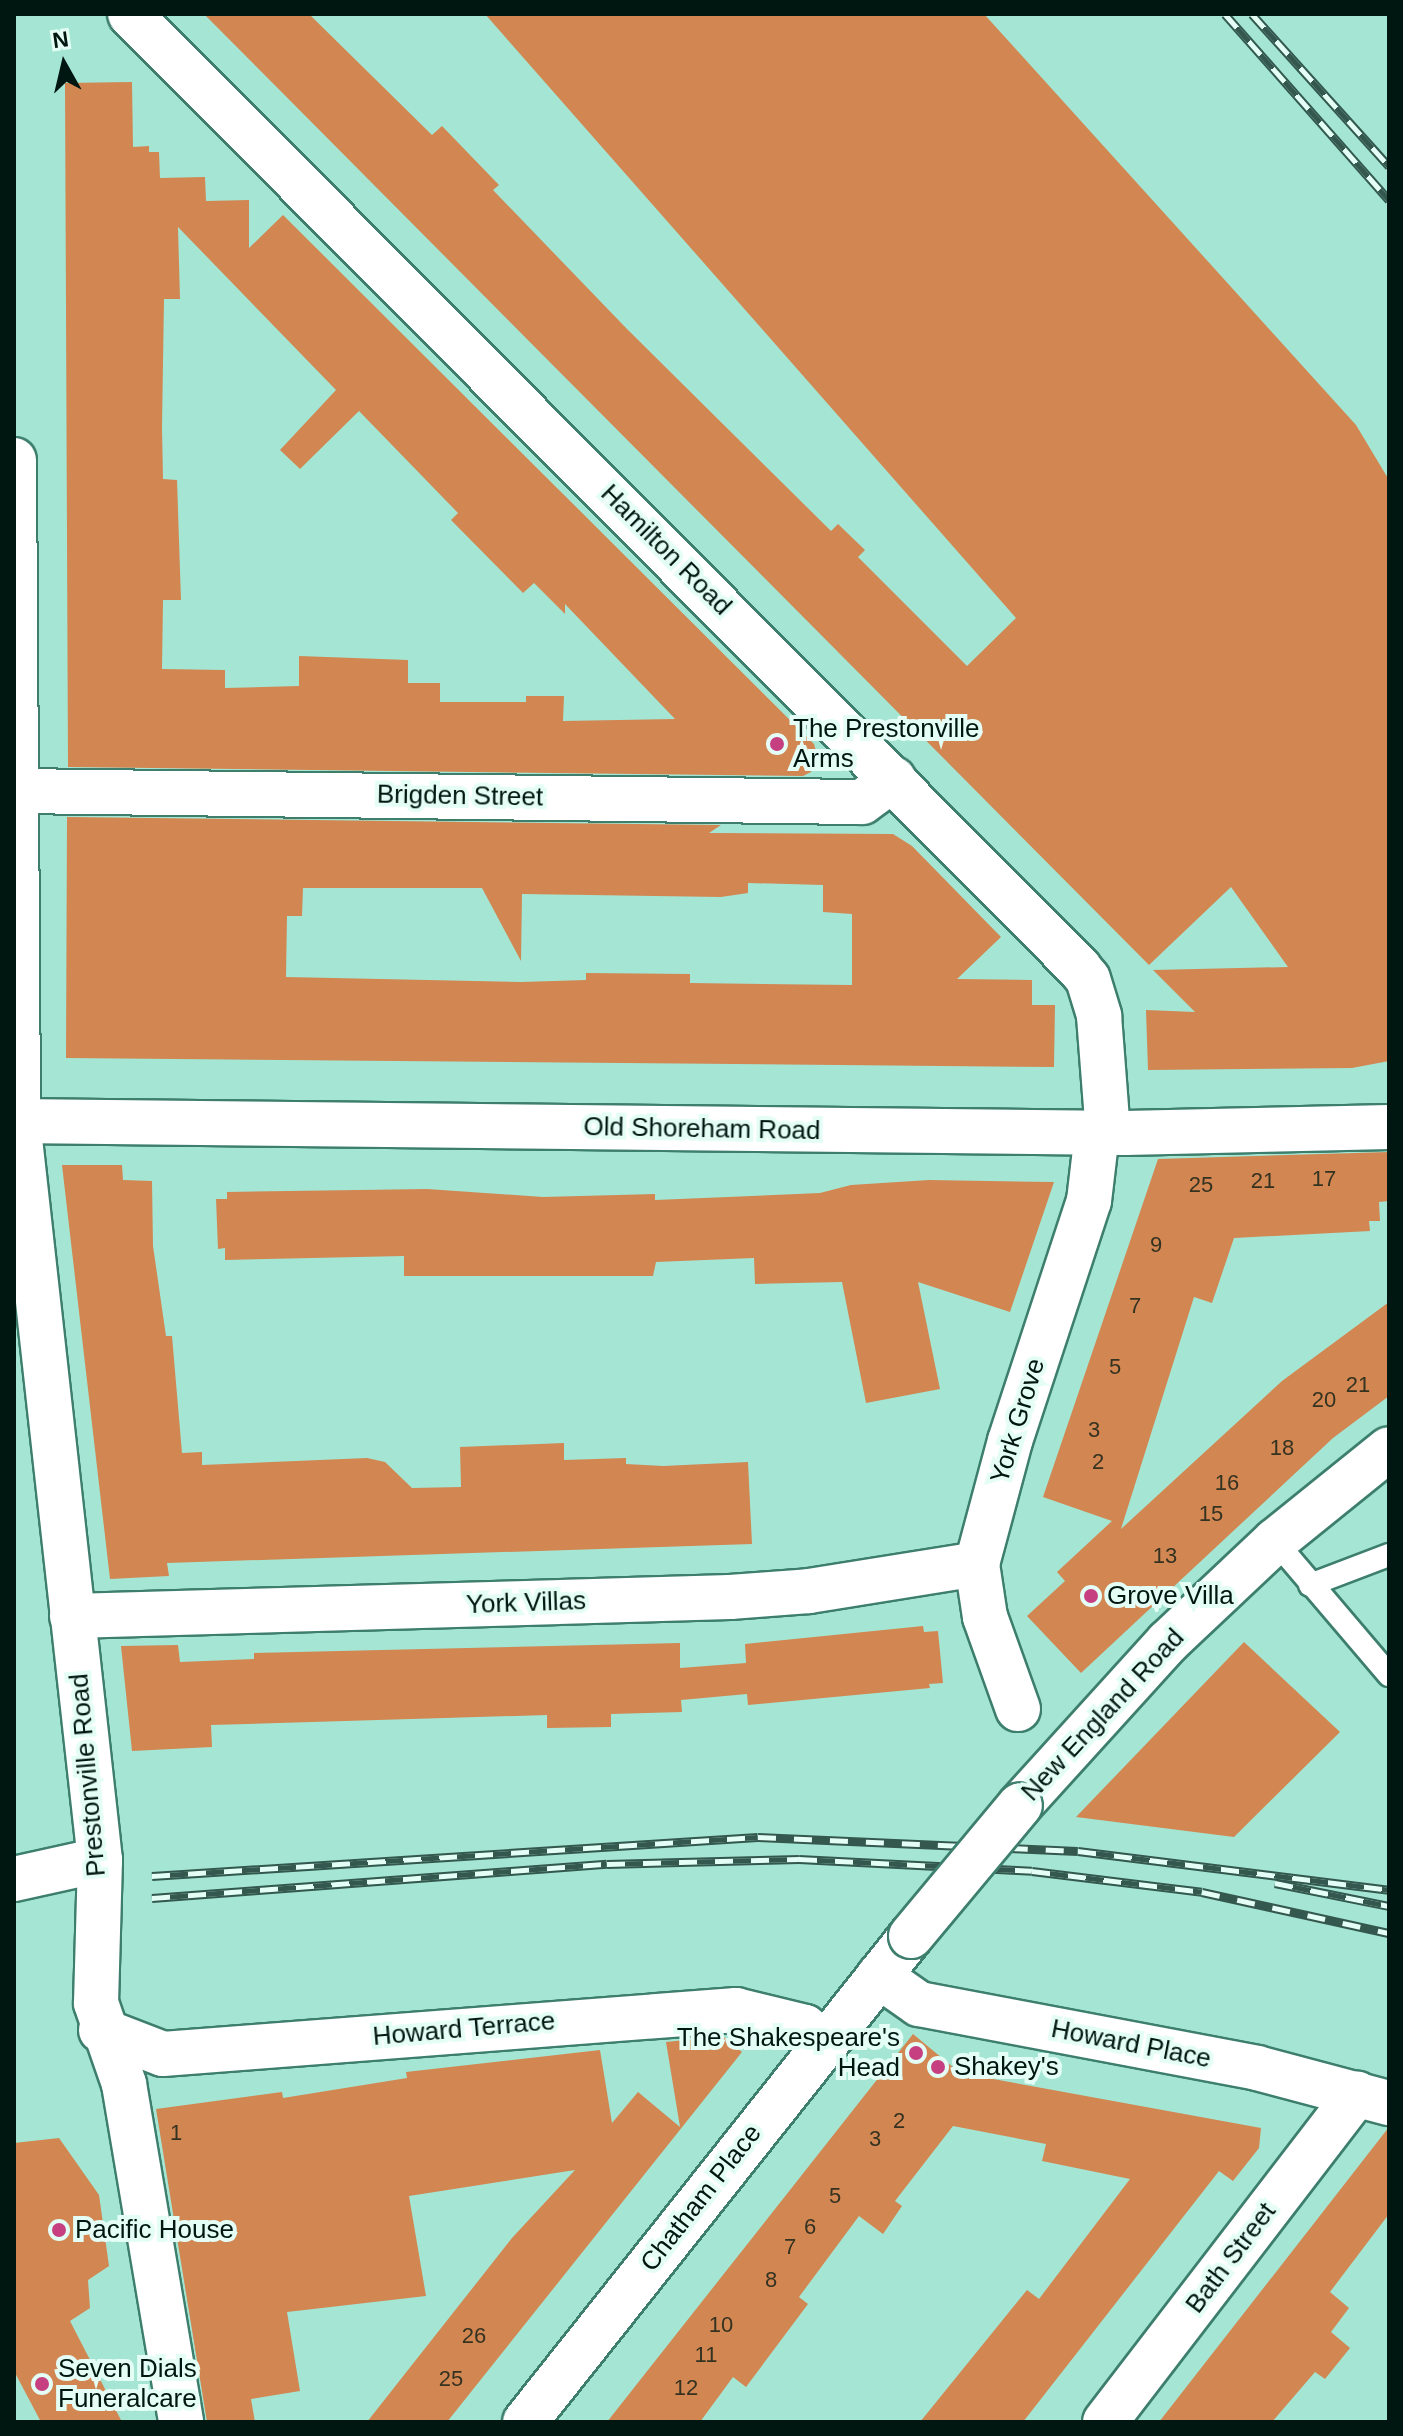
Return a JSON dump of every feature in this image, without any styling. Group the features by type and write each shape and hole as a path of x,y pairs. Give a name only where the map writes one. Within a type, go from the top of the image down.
{"street":[{"name":"Hamilton Road","path":"130,14 894,779 1088,979 1103,1040 1103,1133"},
{"name":"Prestonville Road","path":"14,460 16,1121 100,1860 96,2003 101,2030 124,2084 181,2422"},
{"name":"Brigden Street","path":"17,791 862,802 894,779"},
{"name":"Old Shoreham Road","path":"16,1121 1103,1133 1389,1127"},
{"name":"York Grove","path":"1018,1709 985,1617 977,1564 1010,1441 1089,1201 1103,1133"},
{"name":"New England Road","path":"879,1976 1020,1805 1168,1642 1275,1541 1389,1449"},
{"name":"York Villas","path":"72,1616 730,1597 809,1591 977,1564"},
{"path":"14,1879 100,1860"},
{"name":"Chatham Place","path":"525,2422 879,1976"},
{"name":"Howard Place","path":"879,1976 919,2004 1154,2047 1373,2098"},
{"name":"Howard Terrace","path":"101,2030 163,2054 736,2010 805,2027 823,2043"},
{"name":"Bath Street","path":"1105,2422 1373,2098"}],"lane":[{"path":"1275,1541 1389,1675"},
{"path":"1310,1585 1389,1555"}],"building":[{"path":"204,14 309,14 432,135 442,126 499,185 493,190 627,329 831,531 838,524 865,550 858,557 967,666 1016,618 485,14 984,14 1356,425 1389,480 1389,1061 1352,1068 1148,1070 1146,1010 1195,1012 1153,970 1288,967 1231,887 1149,965"},
{"path":"132,82 133,147 149,146 149,152 159,152 160,178 205,177 206,201 249,200 249,248 283,215 814,744 817,755 811,772 803,776 68,767 65,83","holes":["178,227 336,390 280,450 300,469 359,411 458,513 451,520 523,593 534,583 565,614 565,604 675,719 563,721 564,696 526,696 526,702 440,702 440,683 408,683 408,660 299,656 299,686 225,688 225,670 162,669 163,600 181,600 177,480 163,479 162,427 164,299 180,299"]},
{"path":"67,817 721,825 709,833 893,834 912,846 1001,937 957,979 1032,980 1032,1005 1055,1005 1054,1067 66,1058","holes":["748,883 823,885 823,912 852,914 852,985 690,983 690,974 586,973 586,980 521,982 286,977 287,916 302,916 303,888 482,888 521,961 522,894 721,897 748,893"]},
{"path":"1389,1152 1389,1201 1379,1202 1380,1221 1369,1221 1370,1231 1234,1238 1212,1303 1194,1297 1121,1529 1282,1381 1389,1302 1389,1396 1333,1438 1081,1673 1027,1616 1065,1581 1057,1572 1112,1521 1043,1497 1158,1159"},
{"path":"62,1165 122,1165 123,1180 152,1181 153,1246 166,1336 172,1336 182,1453 202,1452 202,1465 367,1458 385,1462 412,1488 461,1487 460,1447 564,1443 564,1460 626,1458 626,1464 663,1466 748,1462 752,1544 167,1563 169,1576 110,1579"},
{"path":"929,1180 1054,1182 1010,1312 918,1282 940,1389 866,1403 842,1282 755,1284 754,1258 656,1262 653,1276 404,1276 404,1256 225,1260 225,1248 218,1249 216,1199 227,1199 227,1192 427,1189 543,1197 655,1194 655,1200 820,1193 851,1185"},
{"path":"923,1626 924,1632 938,1631 943,1683 929,1684 930,1688 748,1705 747,1694 681,1700 682,1712 611,1714 611,1727 547,1728 547,1715 211,1725 212,1747 132,1751 121,1646 178,1645 180,1662 254,1659 254,1653 680,1643 680,1668 746,1663 745,1644"},
{"path":"1244,1642 1340,1732 1234,1837 1076,1817"},
{"path":"913,2034 960,2073 1261,2128 1259,2148 1233,2181 1219,2171 1023,2422 920,2422 1027,2290 1039,2299 1130,2179 1042,2161 1046,2144 953,2126 895,2201 902,2206 883,2234 859,2216 799,2297 808,2304 746,2387 733,2377 700,2422 607,2422"},
{"path":"723,2036 742,2052 447,2422 367,2422 512,2238 575,2170 409,2196 426,2296 287,2312 300,2391 251,2399 255,2422 207,2422 156,2109 282,2092 283,2098 407,2078 406,2072 600,2050 612,2123 638,2092 680,2127 666,2042"},
{"path":"1389,2127 1389,2214 1330,2292 1349,2308 1331,2332 1350,2348 1325,2379 1315,2372 1272,2422 1159,2422"},
{"name":"Pacific House","path":"59,2138 99,2195 109,2266 88,2280 90,2308 70,2321 122,2422 41,2422 14,2371 14,2143"}],"railway":[{"path":"1225,14 1389,200"},
{"path":"1252,14 1389,166"},
{"path":"152,1876 758,1837 1078,1851 1389,1890"},
{"path":"152,1898 607,1864 799,1859 1032,1871 1202,1892 1389,1933"},
{"path":"1275,1883 1389,1906"}],"place":[{"name":"The Prestonville Arms","path":"777,744"},
{"name":"Grove Villa","path":"1091,1596"},
{"name":"The Shakespeare's Head","path":"916,2053"},
{"name":"Shakey's","path":"938,2067"},
{"name":"Pacific House","path":"59,2230"},
{"name":"Seven Dials Funeralcare","path":"42,2384"}]}
